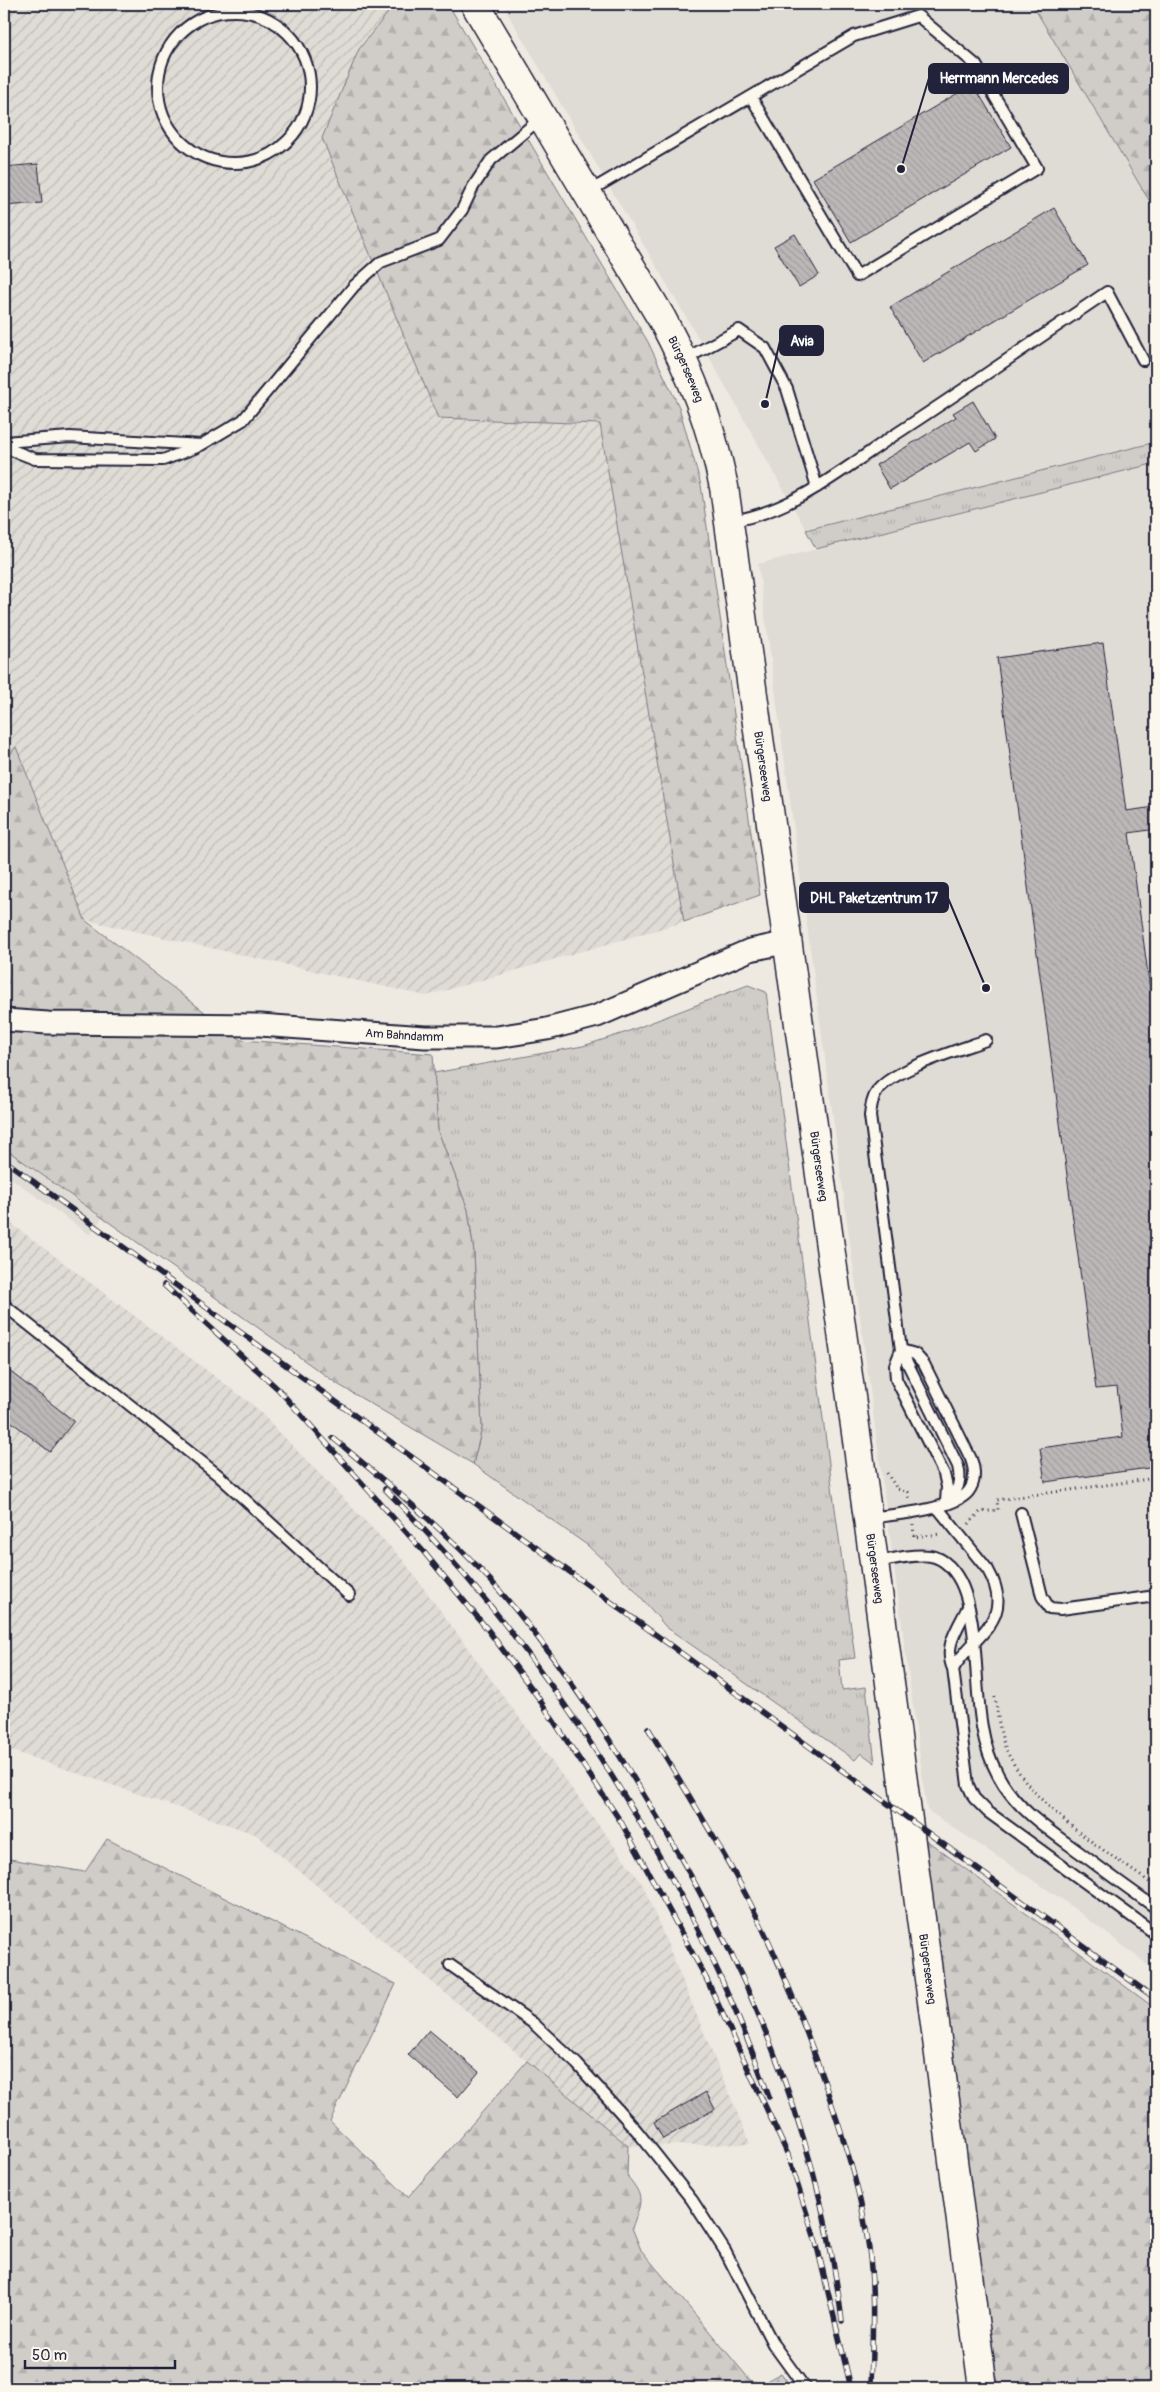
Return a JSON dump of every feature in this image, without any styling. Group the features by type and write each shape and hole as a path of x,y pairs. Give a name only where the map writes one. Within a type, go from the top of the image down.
{"street":[{"name":"Bürgerseeweg","path":"475,4 683,360 700,398 714,440 730,521 789,942 874,1562 983,2388"},
{"name":"Am Bahndamm","path":"4,1020 48,1023 260,1025 425,1037 497,1037 547,1030 597,1016 750,950 789,942"}],"lane":[{"path":"234,10 259,14 281,26 298,45 308,68 310,92 304,117 291,138 271,154 248,162 223,162 199,154 179,139 165,118 158,94 160,68 170,45 187,27 209,14 234,10"},
{"path":"587,193 854,36 918,16 976,65 1037,168 857,276 751,97"},
{"path":"4,447 35,459 163,460 201,445 243,420 354,286 381,262 439,240 462,210 473,187 491,160 542,117"},
{"path":"730,521 766,513 796,500 1107,292 1143,360"},
{"path":"683,360 739,330 765,348 787,389 817,486"},
{"path":"4,442 70,437 201,445"},
{"path":"942,1505 958,1487 960,1477 958,1466 902,1350 870,1116 872,1100 878,1090 902,1073 986,1040"},
{"path":"4,1305 218,1475 349,1595"},
{"path":"867,1518 911,1512 942,1505 960,1498 968,1492 973,1482 975,1471 971,1459 924,1364 915,1354 902,1350"},
{"path":"902,1350 895,1365 896,1379 944,1474 947,1487 942,1505 958,1531 988,1570 993,1579 997,1596 994,1619 987,1631 958,1659 953,1669"},
{"path":"1021,1513 1042,1596 1049,1608 1061,1609 1156,1596"},
{"path":"874,1562 934,1556 946,1562 955,1572 963,1588 968,1606 984,1738 990,1760 998,1777 1009,1792 1044,1826 1156,1908"},
{"path":"968,1606 949,1648 948,1657 953,1669 966,1774 974,1798 988,1812 1156,1934"},
{"path":"450,1965 533,2023 578,2064 637,2131 692,2200 725,2251 772,2344 805,2388"}],"path":[{"path":"884,1468 892,1484 902,1492 908,1492 914,1537 962,1531 980,1512 998,1510 997,1500 1156,1478"},
{"path":"970,1522 974,1528"},
{"path":"995,1694 1001,1733 1006,1748 1030,1786 1063,1819 1156,1887"}],"shaded area":[{"path":"4,4 395,4 359,49 438,418 600,424 684,922 426,996 85,920 16,748 4,762"},
{"path":"502,4 1032,4 1156,212 1156,442 806,530 699,339"},
{"path":"1156,463 1156,1971 1063,1900 927,1810 758,564"},
{"path":"4,1148 102,1218 90,1235 4,1173"},
{"path":"4,1218 253,1405 402,1559 643,1885 750,2144 628,2146 255,1834 4,1748"}],"green space":[{"path":"395,4 448,4 648,342 679,407 701,485 760,895 684,922 600,424 438,418 322,138 359,49"},
{"path":"1032,4 1156,4 1156,212"},
{"path":"1156,442 1156,463 816,549 806,530"},
{"path":"16,747 85,920 241,1040 433,1054 438,1131 468,1210 474,1253 482,1428 473,1464 339,1385 4,1148 4,762"},
{"path":"748,985 766,992 855,1658 839,1660 842,1690 866,1687 875,1763 861,1753 855,1760 666,1627 634,1589 587,1545 473,1464 482,1428 474,1253 468,1210 438,1131 434,1073 583,1046 624,1033"},
{"path":"922,1837 1156,2009 1156,2388 995,2388"},
{"path":"107,1839 396,1984 330,2121 408,2197 527,2061 628,2146 627,2176 637,2190 640,2200 632,2228 641,2250 750,2380 761,2384 781,2373 792,2388 4,2388 4,1858 85,1872"}],"building":[{"path":"973,84 1011,147 851,242 813,179"},
{"path":"38,164 42,203 4,206 4,167"},
{"path":"1054,208 1088,265 923,363 890,307"},
{"path":"795,234 819,275 799,287 774,246"},
{"path":"973,401 995,439 976,451 970,442 890,489 876,465 956,417 953,413"},
{"path":"1103,643 1126,811 1155,807 1156,818 1156,829 1129,833 1156,1034 1156,1467 1045,1482 1040,1448 1123,1437 1117,1387 1096,1389 997,658"},
{"path":"4,1367 74,1421 50,1452 4,1416"},
{"path":"429,2030 479,2072 458,2097 408,2055"},
{"path":"706,2092 715,2109 663,2139 654,2122"}],"railway":[{"path":"4,1160 1156,1999"},
{"path":"164,1285 278,1389 423,1551 488,1630 535,1693 621,1822 706,1978 788,2155 816,2242 851,2388"},
{"path":"333,1438 435,1525 474,1562 513,1606 552,1656 588,1707 639,1787 676,1850 711,1913 742,1977 770,2043 794,2110 815,2178 831,2248 842,2321"},
{"path":"385,1489 446,1553 504,1623 558,1696 610,1772 657,1851 699,1932 737,2014 769,2097"},
{"path":"648,1728 724,1854 747,1897 793,1996 830,2099 853,2173 869,2249 873,2301 871,2388"}],"place":[{"name":"Herrmann Mercedes","path":"901,169"},
{"name":"Avia","path":"765,404"},
{"name":"DHL Paketzentrum 17","path":"986,988"}]}
